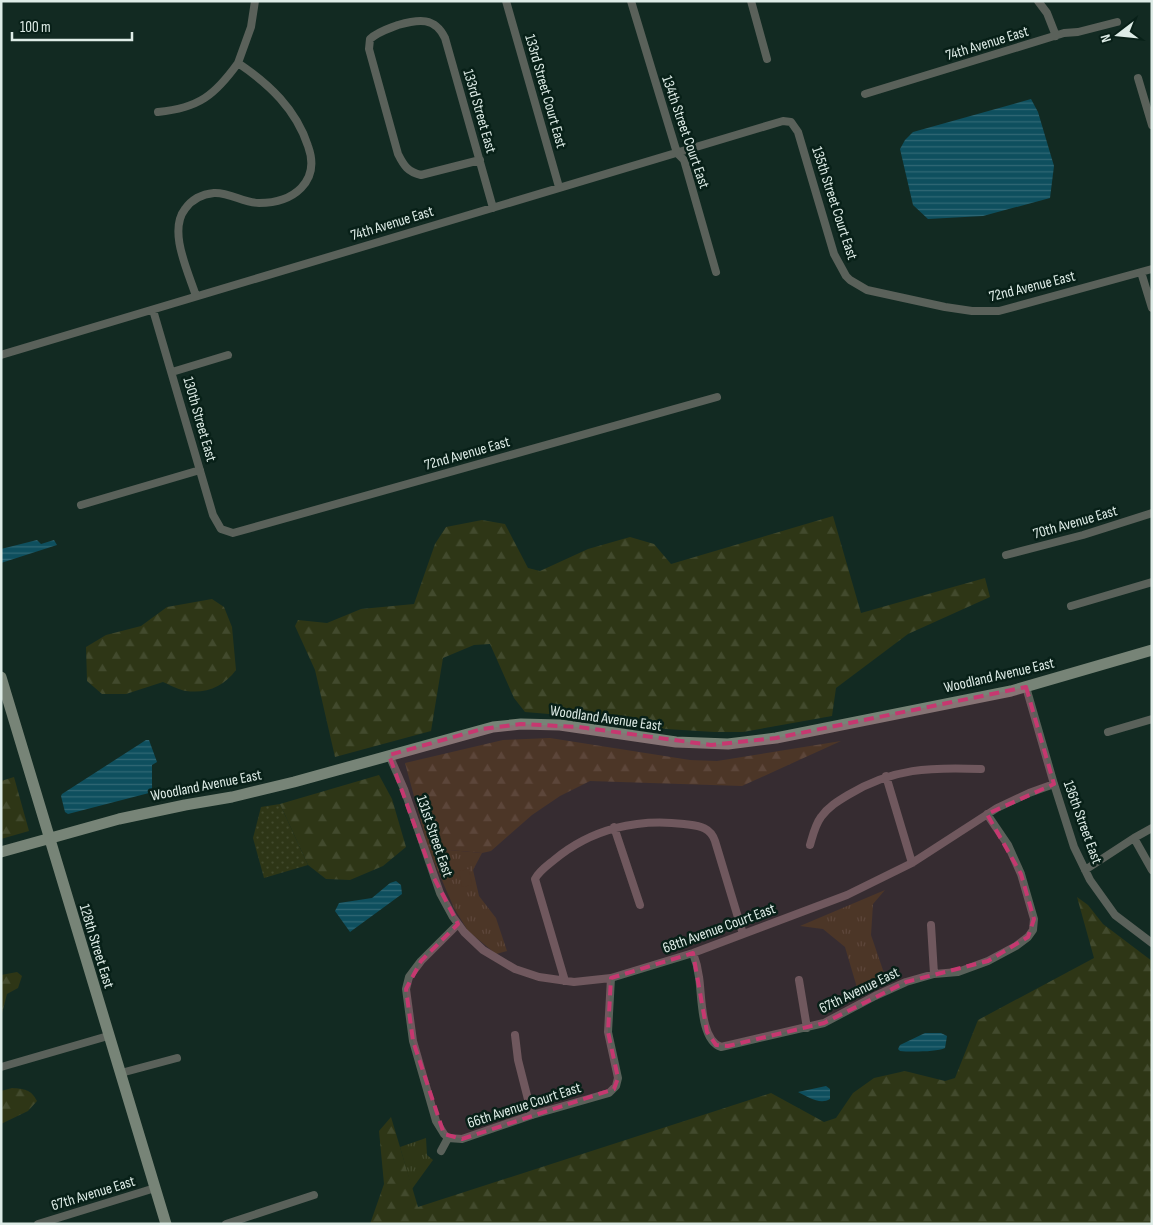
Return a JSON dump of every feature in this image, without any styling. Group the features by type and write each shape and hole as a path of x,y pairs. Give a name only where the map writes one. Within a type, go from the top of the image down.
{"street":[{"path":"158,112 172,111 197,103 212,94 226,81 238,63 250,33 255,1"},
{"name":"133rd Street Court East","path":"506,1 559,187"},
{"name":"134th Street Court East","path":"630,1 677,153 684,160 716,272"},
{"path":"751,1 767,59"},
{"path":"1038,1 1047,13 1056,36"},
{"name":"133rd Street East","path":"480,160 421,175 413,174 403,164 396,145 369,43 370,39 382,30 411,22 427,21 435,24 442,31 445,38 480,160 493,208"},
{"name":"74th Avenue East","path":"865,94 1064,33 1078,32 1117,22"},
{"path":"196,296 177,231 181,215 188,205 203,195 215,193 258,203 282,199 299,190 309,178 312,165 310,150 297,121 280,97 268,85 238,63"},
{"path":"1138,78 1152,125"},
{"name":"74th Avenue East","path":"1,355 783,120 791,122"},
{"name":"135th Street Court East","path":"791,122 798,132 834,254 846,276 860,286"},
{"name":"72nd Avenue East","path":"860,286 880,294 945,307 972,311 999,311 1152,269"},
{"path":"1141,272 1152,308"},
{"name":"130th Street East","path":"153,310 212,516 222,529 226,531"},
{"path":"172,372 228,355"},
{"name":"72nd Avenue East","path":"226,531 238,532 717,397"},
{"path":"81,505 200,470"},
{"name":"70th Avenue East","path":"1006,555 1083,535 1152,513"},
{"path":"1071,606 1152,582"},
{"name":"Woodland Avenue East","path":"1,852 150,812 249,793 482,729 521,724 540,724 579,727 676,742 728,744 776,738 1026,686 1152,650"},
{"name":"128th Street East","path":"1,677 166,1224"},
{"name":"136th Street East","path":"1026,686 1074,847 1085,870 1101,897 1115,915 1152,943"},
{"path":"1108,732 1152,719"},
{"name":"131st Street East","path":"389,755 404,789 433,876 446,906 458,924"},
{"path":"810,845 814,830 827,810 855,791 886,776 921,769 981,769"},
{"path":"886,776 912,863"},
{"name":"68th Avenue Court East","path":"458,924 483,950 515,969 539,977 565,982 611,978 693,953 847,895 912,863 987,814 1017,797 1054,784"},
{"name":"67th Avenue East","path":"693,953 700,978 704,1022 707,1032 716,1045 728,1046 807,1028 832,1020 892,988 934,974 958,972 988,962 1028,937 1033,930 1034,919 1016,860 987,814"},
{"path":"565,982 536,885 536,876 558,856 578,843 592,835 614,828 643,823 665,822 706,828 713,834 743,934"},
{"path":"614,828 640,905"},
{"path":"1085,870 1152,828"},
{"path":"1134,838 1152,870"},
{"path":"441,1151 448,1138 436,1121 413,1041 406,999 409,977 428,952 458,924"},
{"path":"931,925 934,974"},
{"name":"66th Avenue Court East","path":"448,1138 462,1139 532,1115 609,1093 617,1084 618,1078 608,1032 611,978"},
{"path":"800,980 807,1028"},
{"path":"515,1035 518,1060 532,1115"},
{"path":"1,1067 108,1036"},
{"path":"121,1073 177,1058"},
{"name":"67th Avenue East","path":"38,1224 155,1188"},
{"path":"226,1224 314,1195"}],"highlighted area":[{"path":"1026,687 1054,784 987,814 1021,874 1034,919 1028,937 988,961 906,982 824,1023 728,1046 716,1045 707,1032 693,953 611,978 608,1032 618,1078 614,1089 462,1139 444,1134 413,1041 406,989 421,961 458,924 433,876 389,755 482,729 521,724 579,727 711,745 776,738"}],"green space":[{"path":"833,516 861,613 985,578 990,597 908,634 836,688 832,716 743,732 714,732 666,729 585,717 525,712 514,698 490,644 474,645 443,658 431,731 335,757 315,670 295,626 298,620 327,623 361,609 414,604 435,544 446,527 482,520 505,524 528,568 540,571 588,549 630,537 654,544 671,564"},
{"path":"212,599 224,607 232,627 236,670 214,688 194,692 180,690 163,682 126,694 102,694 87,681 86,647 106,635 141,626 167,607"},
{"path":"550,738 690,760 717,761 841,741 742,786 590,781 560,796 532,815 491,851 482,853 428,848 405,763 503,740"},
{"path":"379,775 392,799 406,847 383,866 350,880 326,879 308,865 280,804"},
{"path":"14,777 29,831 1,839 1,781"},
{"path":"280,804 308,865 264,878 253,838 261,807"},
{"path":"428,848 482,853 473,870 479,896 496,918 507,951 496,954 468,931 454,908"},
{"path":"469,869 472,885 462,887 459,871"},
{"path":"885,890 873,904 871,935 886,979 858,991 845,947 823,929 800,926"},
{"path":"1077,897 1088,905 1103,924 1152,961 1152,1224 370,1224 384,1184 379,1131 391,1117 418,1207 771,1093 824,1122 836,1118 853,1093 874,1078 905,1071 945,1081 955,1078 978,1020 1094,958"},
{"path":"17,972 22,976 18,988 7,994 1,1017 1,975"},
{"path":"12,1088 27,1090 37,1101 28,1111 1,1124 1,1091"},
{"path":"426,1138 427,1155 433,1160 412,1189 400,1147"}],"water":[{"path":"1031,99 1038,112 1054,166 1050,198 983,216 928,219 913,205 900,149 913,132"},
{"path":"37,540 41,544 54,540 57,545 1,563 1,549"},
{"path":"146,740 149,740 157,762 152,765 152,791 68,814 65,812 62,794"},
{"path":"396,881 401,885 402,894 350,932 335,911 339,903 372,898 390,883"},
{"path":"925,1033 941,1033 947,1036 945,1048 916,1052 900,1051 898,1049 900,1045"},
{"path":"826,1086 830,1089 830,1099 826,1101 814,1100 798,1092"}]}
